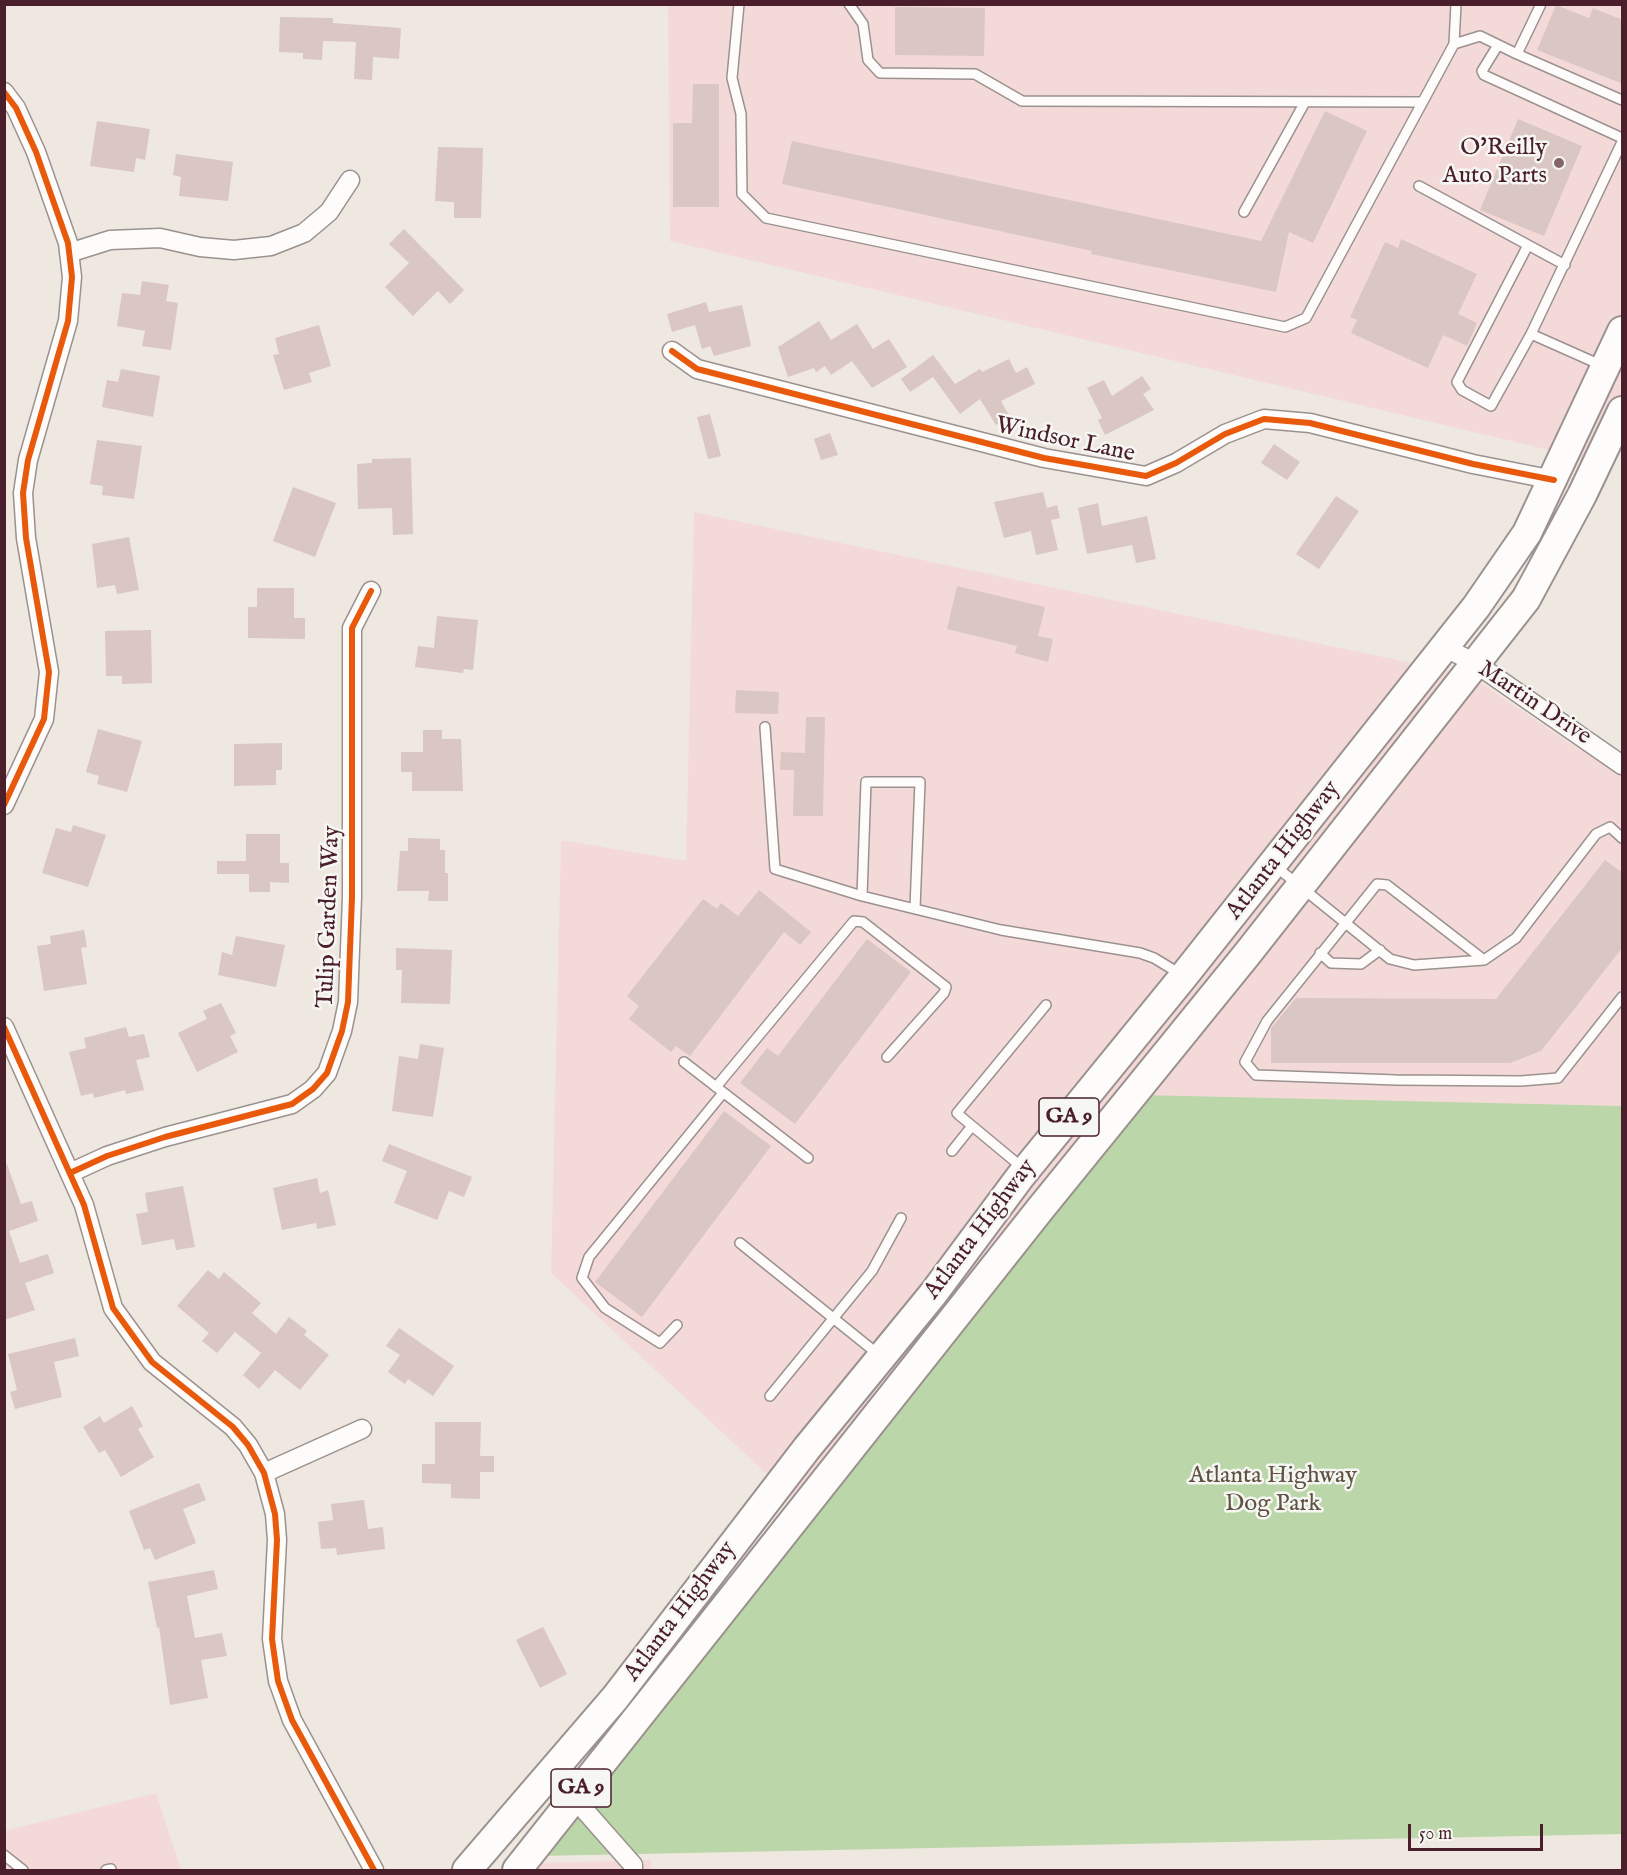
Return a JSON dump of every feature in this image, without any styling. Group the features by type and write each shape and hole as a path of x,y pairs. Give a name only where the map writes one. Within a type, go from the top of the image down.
{"main road":[{"name":"Atlanta Highway","path":"466,1870 615,1698 807,1448 933,1294 1025,1171 1184,977 1476,607 1527,533 1623,331"},
{"name":"Atlanta Highway","path":"517,1870 1301,886 1526,599 1582,495 1623,411"}],"street":[{"path":"4,92 16,108 36,152 69,253 72,277 68,321 28,460 23,493 26,538 49,672 44,719 4,805"},
{"path":"69,253 110,240 160,238 200,247 234,250 271,246 304,233 328,212 350,180"},
{"name":"Windsor Lane","path":"672,351 697,369 1044,458 1146,476 1176,463 1225,434 1264,419 1310,423 1473,464 1554,480"},
{"name":"Tulip Garden Way","path":"70,1173 107,1156 165,1137 292,1104 313,1089 327,1073 342,1031 348,1002 352,897 352,628 371,591"},
{"name":"Martin Drive","path":"1444,647 1475,663 1623,765"},
{"path":"4,1027 84,1205 113,1308 152,1362 233,1427 248,1445 264,1473 278,1540 272,1639 278,1681 292,1720 374,1870"},
{"path":"264,1473 362,1429"},
{"path":"546,1779 573,1797 633,1865 633,1870"}],"lane":[{"path":"739,4 732,78 741,114 742,194 766,218 1285,327 1306,318 1454,44 1456,4"},
{"path":"849,4 863,24 868,60 880,73 975,74 1022,101 1422,102"},
{"path":"1517,54 1541,4"},
{"path":"1454,44 1480,36 1623,100"},
{"path":"1498,45 1482,71 1484,75 1623,140 1532,334 1491,406 1462,390 1457,382 1528,245"},
{"path":"1244,212 1305,102"},
{"path":"1419,186 1565,265"},
{"path":"1532,334 1606,368"},
{"path":"765,727 775,869 862,896 1001,930 1140,953 1169,966 1184,977"},
{"path":"862,896 866,782 920,782 915,908"},
{"path":"1273,864 1390,959 1414,965 1484,960 1516,938 1596,834 1610,826 1623,838"},
{"path":"1484,960 1381,883 1377,884 1344,921 1267,1021 1245,1062 1256,1075 1396,1080 1521,1081 1558,1078 1623,997"},
{"path":"677,1324 660,1343 605,1308 582,1278 589,1257 854,921 864,922 946,987 944,993 887,1057"},
{"path":"1320,953 1331,963 1360,964 1380,950"},
{"path":"1025,1171 958,1114 1046,1005"},
{"path":"684,1062 808,1158"},
{"path":"952,1151 972,1126"},
{"path":"770,1396 872,1271 901,1218"},
{"path":"740,1244 881,1357"},
{"path":"4,1855 23,1870"}],"shaded area":[{"path":"668,5 1622,5 1622,416 1598,469 1545,449 670,241"},
{"path":"694,512 1469,675 1577,748 1622,764 1622,1107 812,1516 551,1273 561,840 686,861"},
{"path":"156,1793 181,1870 5,1870 4,1831"},
{"path":"651,1860 651,1870 533,1870 541,1863"}],"green space":[{"name":"Atlanta Highway Dog Park","path":"1140,1095 1622,1106 1622,1834 538,1856"}],"building":[{"path":"1556,5 1589,18 1593,8 1623,20 1623,84 1537,50"},
{"path":"895,7 985,8 984,56 895,55"},
{"path":"280,17 333,18 333,23 401,28 399,59 373,57 372,80 354,79 356,42 323,41 322,60 303,59 303,53 279,52"},
{"path":"693,84 719,84 719,207 673,207 673,123 692,123"},
{"path":"1325,111 1367,131 1313,243 1289,232 1276,292 1091,254 1092,251 782,184 792,141 1261,241"},
{"path":"1518,119 1582,146 1544,236 1480,210"},
{"path":"97,121 150,129 145,160 136,158 134,172 90,166"},
{"path":"438,147 483,148 481,218 454,218 454,202 435,201"},
{"path":"176,154 233,162 228,201 179,196 181,177 173,175"},
{"path":"404,229 464,290 450,304 438,291 413,316 385,287 409,263 389,244"},
{"path":"1401,239 1477,274 1458,314 1477,323 1467,346 1443,335 1428,368 1351,333 1357,320 1350,317 1385,242 1398,248"},
{"path":"142,281 169,285 166,301 178,303 171,350 142,346 145,331 117,326 122,293 140,295"},
{"path":"706,302 709,312 742,305 751,346 714,356 710,346 702,349 695,325 672,332 667,314"},
{"path":"819,321 831,340 857,324 873,349 889,339 907,367 872,388 852,361 831,375 825,366 816,372 814,368 788,377 778,347"},
{"path":"319,325 331,366 309,373 312,382 284,390 273,355 279,354 275,338"},
{"path":"933,355 955,384 980,369 982,372 1009,359 1016,373 1027,367 1035,384 1001,401 1010,417 996,425 980,399 960,414 933,377 910,392 901,379"},
{"path":"121,369 160,376 153,417 102,407 107,380 118,382"},
{"path":"1142,376 1151,389 1143,394 1154,410 1105,435 1098,420 1102,418 1087,388 1104,380 1112,396"},
{"path":"710,414 721,456 708,459 697,417"},
{"path":"830,433 838,455 821,460 814,439"},
{"path":"97,440 142,446 134,499 102,495 103,486 90,484"},
{"path":"1274,444 1300,462 1287,480 1261,463"},
{"path":"411,458 413,534 393,535 392,508 358,509 357,464 372,463 372,459"},
{"path":"293,487 336,503 315,557 273,541"},
{"path":"1043,492 1047,508 1057,505 1060,518 1051,520 1058,550 1036,555 1031,531 1004,538 994,502"},
{"path":"1336,496 1359,511 1319,569 1296,554"},
{"path":"1098,503 1102,526 1147,516 1156,559 1136,563 1132,545 1087,554 1078,508"},
{"path":"129,537 139,590 117,594 115,585 97,588 92,544"},
{"path":"957,586 1045,607 1038,636 1053,639 1048,662 1015,653 1017,646 947,629"},
{"path":"257,588 294,588 294,618 305,618 305,639 248,638 248,607 257,607"},
{"path":"437,616 478,620 473,670 464,669 463,673 415,667 418,646 434,648"},
{"path":"151,630 152,683 122,684 122,676 106,676 105,631"},
{"path":"736,690 779,692 778,714 735,713"},
{"path":"806,717 825,717 823,816 793,816 794,770 780,770 781,752 805,753"},
{"path":"98,729 142,741 127,792 97,784 99,776 86,772"},
{"path":"423,730 442,730 442,739 461,739 463,791 412,791 412,772 401,772 401,752 423,752"},
{"path":"282,743 282,770 276,770 276,785 234,786 234,744"},
{"path":"73,825 106,835 88,887 42,873 56,828 71,832"},
{"path":"246,834 280,834 280,863 289,863 289,883 270,882 270,892 249,892 249,874 217,874 217,861 246,861"},
{"path":"408,838 440,839 440,850 445,850 445,873 448,873 448,901 428,901 429,891 397,891 400,851 408,851"},
{"path":"1605,860 1623,873 1623,947 1541,1051 1510,1063 1271,1063 1271,1028 1296,998 1496,999"},
{"path":"759,890 811,932 800,945 784,932 690,1056 676,1046 671,1052 629,1019 639,1006 627,996 703,899 717,909 721,903 738,916"},
{"path":"84,930 87,947 81,948 87,984 44,991 37,946 51,944 50,936"},
{"path":"236,936 285,945 276,987 218,975 222,952 232,955"},
{"path":"867,939 911,972 795,1124 740,1083 767,1048 778,1056"},
{"path":"396,948 452,950 450,1004 401,1003 402,970 396,970"},
{"path":"221,1003 236,1033 230,1036 238,1052 197,1072 178,1033 207,1019 203,1011"},
{"path":"126,1027 129,1037 144,1034 150,1057 136,1060 144,1090 126,1094 125,1090 94,1098 93,1093 81,1096 69,1052 86,1048 84,1038"},
{"path":"420,1044 444,1048 433,1117 392,1111 399,1056 418,1059"},
{"path":"724,1111 771,1146 642,1317 595,1282"},
{"path":"389,1144 472,1177 464,1197 449,1191 437,1220 394,1203 407,1171 382,1161"},
{"path":"4,1164 7,1164 21,1204 32,1201 38,1221 9,1231 20,1263 48,1254 54,1273 25,1283 35,1310 4,1320"},
{"path":"317,1178 320,1193 328,1190 336,1225 317,1229 316,1223 282,1230 273,1188"},
{"path":"183,1186 195,1247 176,1250 174,1239 142,1245 136,1214 148,1212 145,1193"},
{"path":"208,1270 219,1279 224,1272 261,1303 252,1313 276,1334 289,1317 307,1331 304,1335 329,1355 300,1390 275,1370 259,1389 243,1375 261,1353 235,1332 217,1353 202,1341 209,1333 177,1306"},
{"path":"399,1328 454,1366 433,1396 408,1379 405,1384 388,1372 400,1355 386,1346"},
{"path":"75,1338 79,1356 54,1362 62,1397 15,1409 10,1392 17,1390 8,1354"},
{"path":"132,1406 143,1426 138,1429 154,1457 121,1477 105,1450 99,1453 83,1427 100,1416 104,1423"},
{"path":"435,1422 481,1422 480,1456 494,1456 494,1472 480,1472 480,1499 451,1498 451,1484 422,1483 422,1464 435,1464"},
{"path":"199,1483 206,1500 183,1509 196,1543 155,1560 150,1548 144,1550 129,1511"},
{"path":"364,1500 368,1529 383,1527 385,1549 337,1555 336,1548 321,1549 318,1522 333,1520 331,1504"},
{"path":"214,1570 218,1589 187,1596 195,1638 222,1633 227,1656 201,1660 208,1698 170,1705 159,1627 157,1628 148,1582"},
{"path":"543,1627 567,1674 540,1688 516,1640"}],"cycle path":[{"path":"4,92 16,108 36,152 68,243 72,277 68,321 28,460 23,493 26,538 49,672 44,719 4,805"},
{"path":"672,351 697,369 1044,458 1146,476 1176,463 1225,434 1264,419 1310,423 1473,464 1554,480"},
{"path":"70,1173 107,1156 165,1137 292,1104 313,1089 327,1073 342,1031 348,1002 352,897 352,628 371,591"},
{"path":"4,1027 84,1205 113,1308 152,1362 233,1427 248,1445 264,1473 275,1514 277,1540 272,1639 278,1681 292,1720 374,1870"}],"place":[{"name":"O'Reilly Auto Parts","path":"1559,163"}]}
